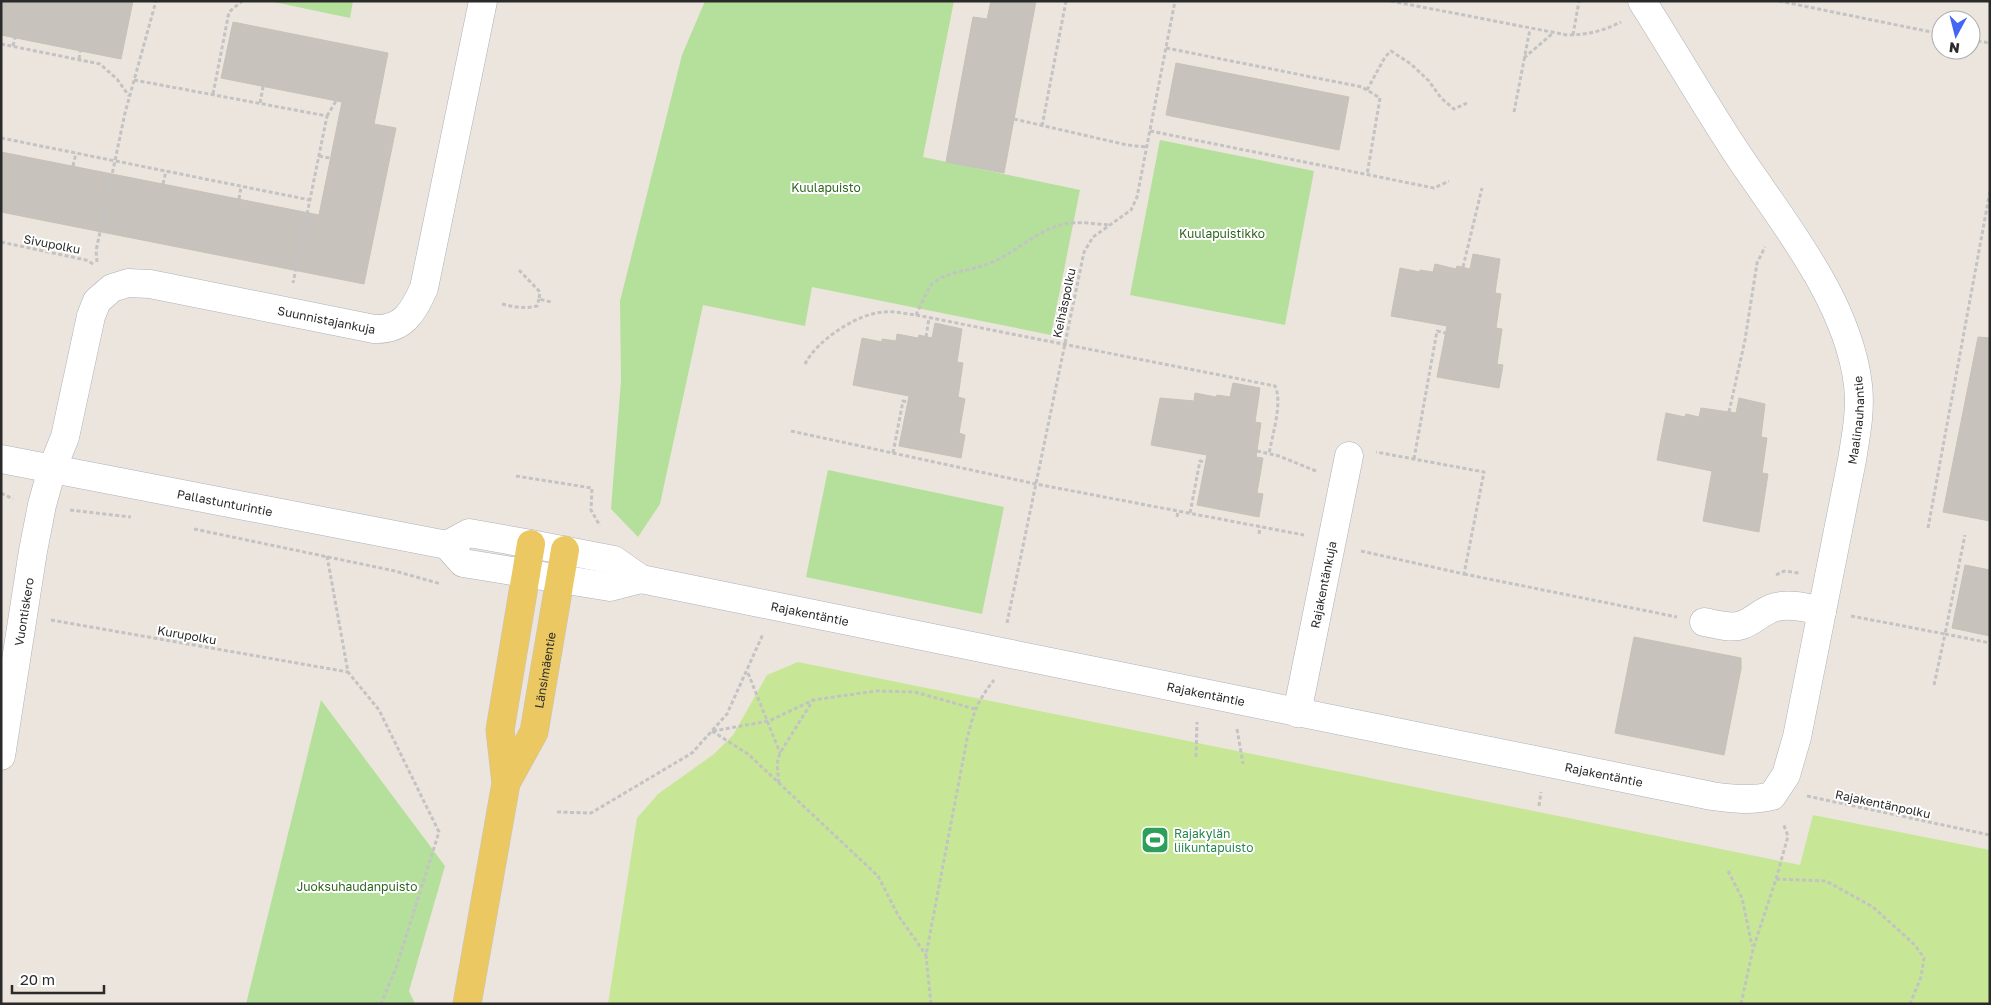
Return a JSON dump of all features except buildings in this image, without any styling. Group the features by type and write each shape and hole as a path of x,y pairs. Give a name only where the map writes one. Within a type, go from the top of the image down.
{"main road":[{"name":"Länsimäentie","path":"467,1004 506,783 500,730 531,544"},
{"name":"Länsimäentie","path":"506,783 534,732 565,550"}],"street":[{"name":"Suunnistajankuja","path":"52,469 65,438 91,316 97,301 112,288 128,283 150,284 374,329 388,329 402,322 407,317 416,307 424,288 483,1"},
{"name":"Maalinauhantie","path":"1634,10 1780,214 1826,289 1850,346 1858,385 1859,415 1834,613 1786,775 1772,796"},
{"name":"Pallastunturintie","path":"1,458 447,545"},
{"name":"Rajakentänkuja","path":"1297,713 1331,544 1354,462"},
{"name":"Vuontiskero","path":"1,756 42,505 52,469"},
{"path":"560,580 463,563 447,545 469,533 565,550"},
{"name":"Rajakentäntie","path":"565,550 614,560 641,579 1297,713 1712,796 1741,800 1772,796"},
{"name":"Rajakentäntie","path":"560,580 610,587 641,579"},
{"path":"1704,622 1724,626 1742,626 1767,610 1778,606 1796,606 1834,613"}],"path":[{"path":"115,161 129,96 156,1"},
{"path":"213,94 230,12 242,1"},
{"path":"1042,126 1066,1"},
{"name":"Keihäspolku","path":"1006,631 1084,252 1093,237 1131,210 1138,197 1175,1"},
{"path":"1391,1 1530,29 1573,35 1588,34 1606,29 1634,10"},
{"path":"1573,35 1579,1"},
{"path":"1779,1 1931,32"},
{"path":"1514,112 1530,29"},
{"path":"1524,58 1553,33"},
{"path":"13,46 16,34"},
{"path":"1,44 100,64 117,79 129,96"},
{"path":"79,59 81,47"},
{"path":"1166,48 1362,87 1380,98 1367,175"},
{"path":"1367,90 1390,51 1411,64 1430,81 1441,98 1454,109 1467,103"},
{"path":"134,80 327,116"},
{"path":"260,103 264,82"},
{"path":"292,284 327,116 339,96"},
{"path":"1014,119 1127,145 1147,147"},
{"path":"1150,130 1434,188 1450,181"},
{"path":"2,139 310,200"},
{"path":"73,166 76,153"},
{"path":"318,156 330,158"},
{"name":"Sivupolku","path":"1,242 86,260 97,266 96,252 115,161"},
{"path":"163,184 166,172"},
{"path":"238,199 241,186"},
{"path":"1463,267 1482,188"},
{"path":"1928,528 1990,191"},
{"path":"1729,412 1745,340 1757,263 1780,214"},
{"path":"916,315 932,284 956,272 981,267 1003,258 1037,235 1064,224 1111,225"},
{"path":"303,234 315,236"},
{"path":"502,304 517,308 537,306 540,292 519,270"},
{"path":"539,298 551,302"},
{"path":"805,364 824,342 835,333 866,315 885,312 929,317 1275,386 1278,391 1278,405 1269,454"},
{"path":"926,337 929,317"},
{"path":"1414,459 1437,331 1450,334"},
{"path":"892,453 903,402 912,403"},
{"path":"790,431 1036,484 1313,537 1331,544 1464,574 1704,622"},
{"path":"1257,451 1269,454 1354,462 1414,459 1484,472 1464,574"},
{"path":"1190,513 1200,461 1210,463"},
{"path":"516,476 592,488 591,510 601,529"},
{"path":"1,493 13,499 42,505 82,512 140,518"},
{"path":"1177,517 1178,511"},
{"path":"1259,534 1260,526"},
{"path":"188,528 395,571 448,587"},
{"path":"1934,685 1965,536"},
{"path":"327,556 348,672 379,710 439,832 396,968 381,1004"},
{"path":"1834,613 1990,643"},
{"name":"Kurupolku","path":"24,614 59,622 348,672"},
{"path":"558,812 592,813 692,753 727,714 764,634"},
{"path":"748,672 769,721 780,753"},
{"path":"931,1004 926,955 967,739 975,709 981,696 995,679"},
{"path":"712,731 769,721 813,700 876,691 915,692 975,709"},
{"path":"779,783 777,764 780,753 813,700"},
{"path":"1196,757 1198,719"},
{"path":"1236,726 1243,764"},
{"path":"712,731 748,754 878,876 898,915 926,955"},
{"path":"1740,1004 1753,949 1788,836 1772,796"},
{"name":"Rajakentänpolku","path":"1772,796 1810,796 1990,836"},
{"path":"1728,871 1742,898 1753,949"},
{"path":"1776,879 1826,881 1873,907 1915,945 1924,958 1921,977 1910,1004"}],"green space":[{"path":"269,1 353,1 350,18"},
{"name":"Kuulapuisto","path":"705,1 954,1 923,157 1080,190 1051,335 812,287 805,326 703,305 660,504 638,537 611,509 621,381 620,301 682,55"},
{"name":"Kuulapuistikko","path":"1160,140 1314,171 1285,325 1130,295"},
{"path":"828,470 1004,507 982,614 806,577"},
{"name":"Rajakylän liikuntapuisto","path":"798,662 1800,865 1813,815 1990,850 1990,1004 608,1004 637,818 658,794 714,754 733,735 767,675"},
{"name":"Juoksuhaudanpuisto","path":"321,700 445,866 409,991 415,1004 246,1004"}],"place":[{"name":"Rajakylän liikuntapuisto","path":"1155,840"}]}
